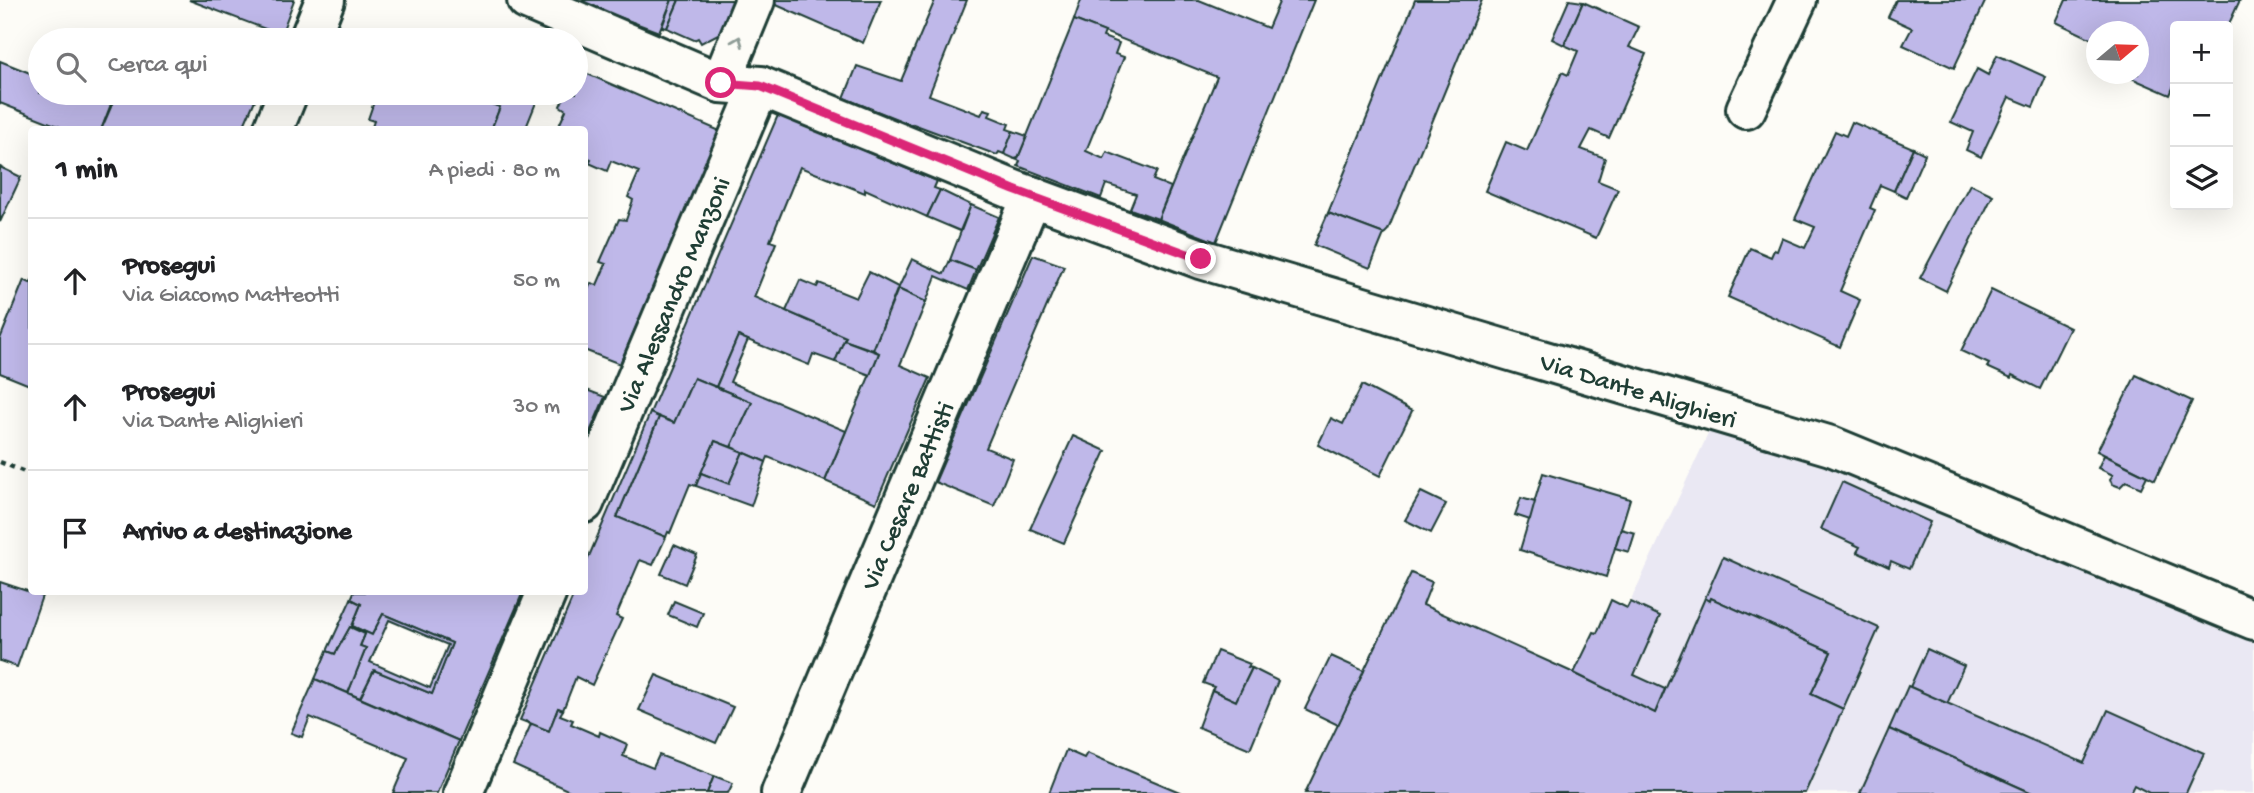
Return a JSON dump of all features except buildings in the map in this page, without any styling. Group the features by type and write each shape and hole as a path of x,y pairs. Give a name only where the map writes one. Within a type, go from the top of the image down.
{"street":[{"path":"314,28 325,0"},
{"name":"Via Dante Alighieri","path":"527,0 721,83 760,86 1023,193 1201,259 1831,446 2254,620"},
{"path":"721,83 755,0"},
{"path":"1746,109 1797,0"},
{"name":"Via Alessandro Manzoni","path":"588,494 760,86"},
{"path":"276,126 283,105"},
{"name":"Via Cesare Battisti","path":"781,793 1023,193"},
{"path":"463,793 546,595"}],"path":[{"path":"0,462 28,473"}],"shaded area":[{"path":"1715,419 2254,629 2254,793 1305,793 1411,573 1432,582 1423,605 1593,682"}],"route":[{"path":"721,83 760,86 1014,190 1201,259"}]}
